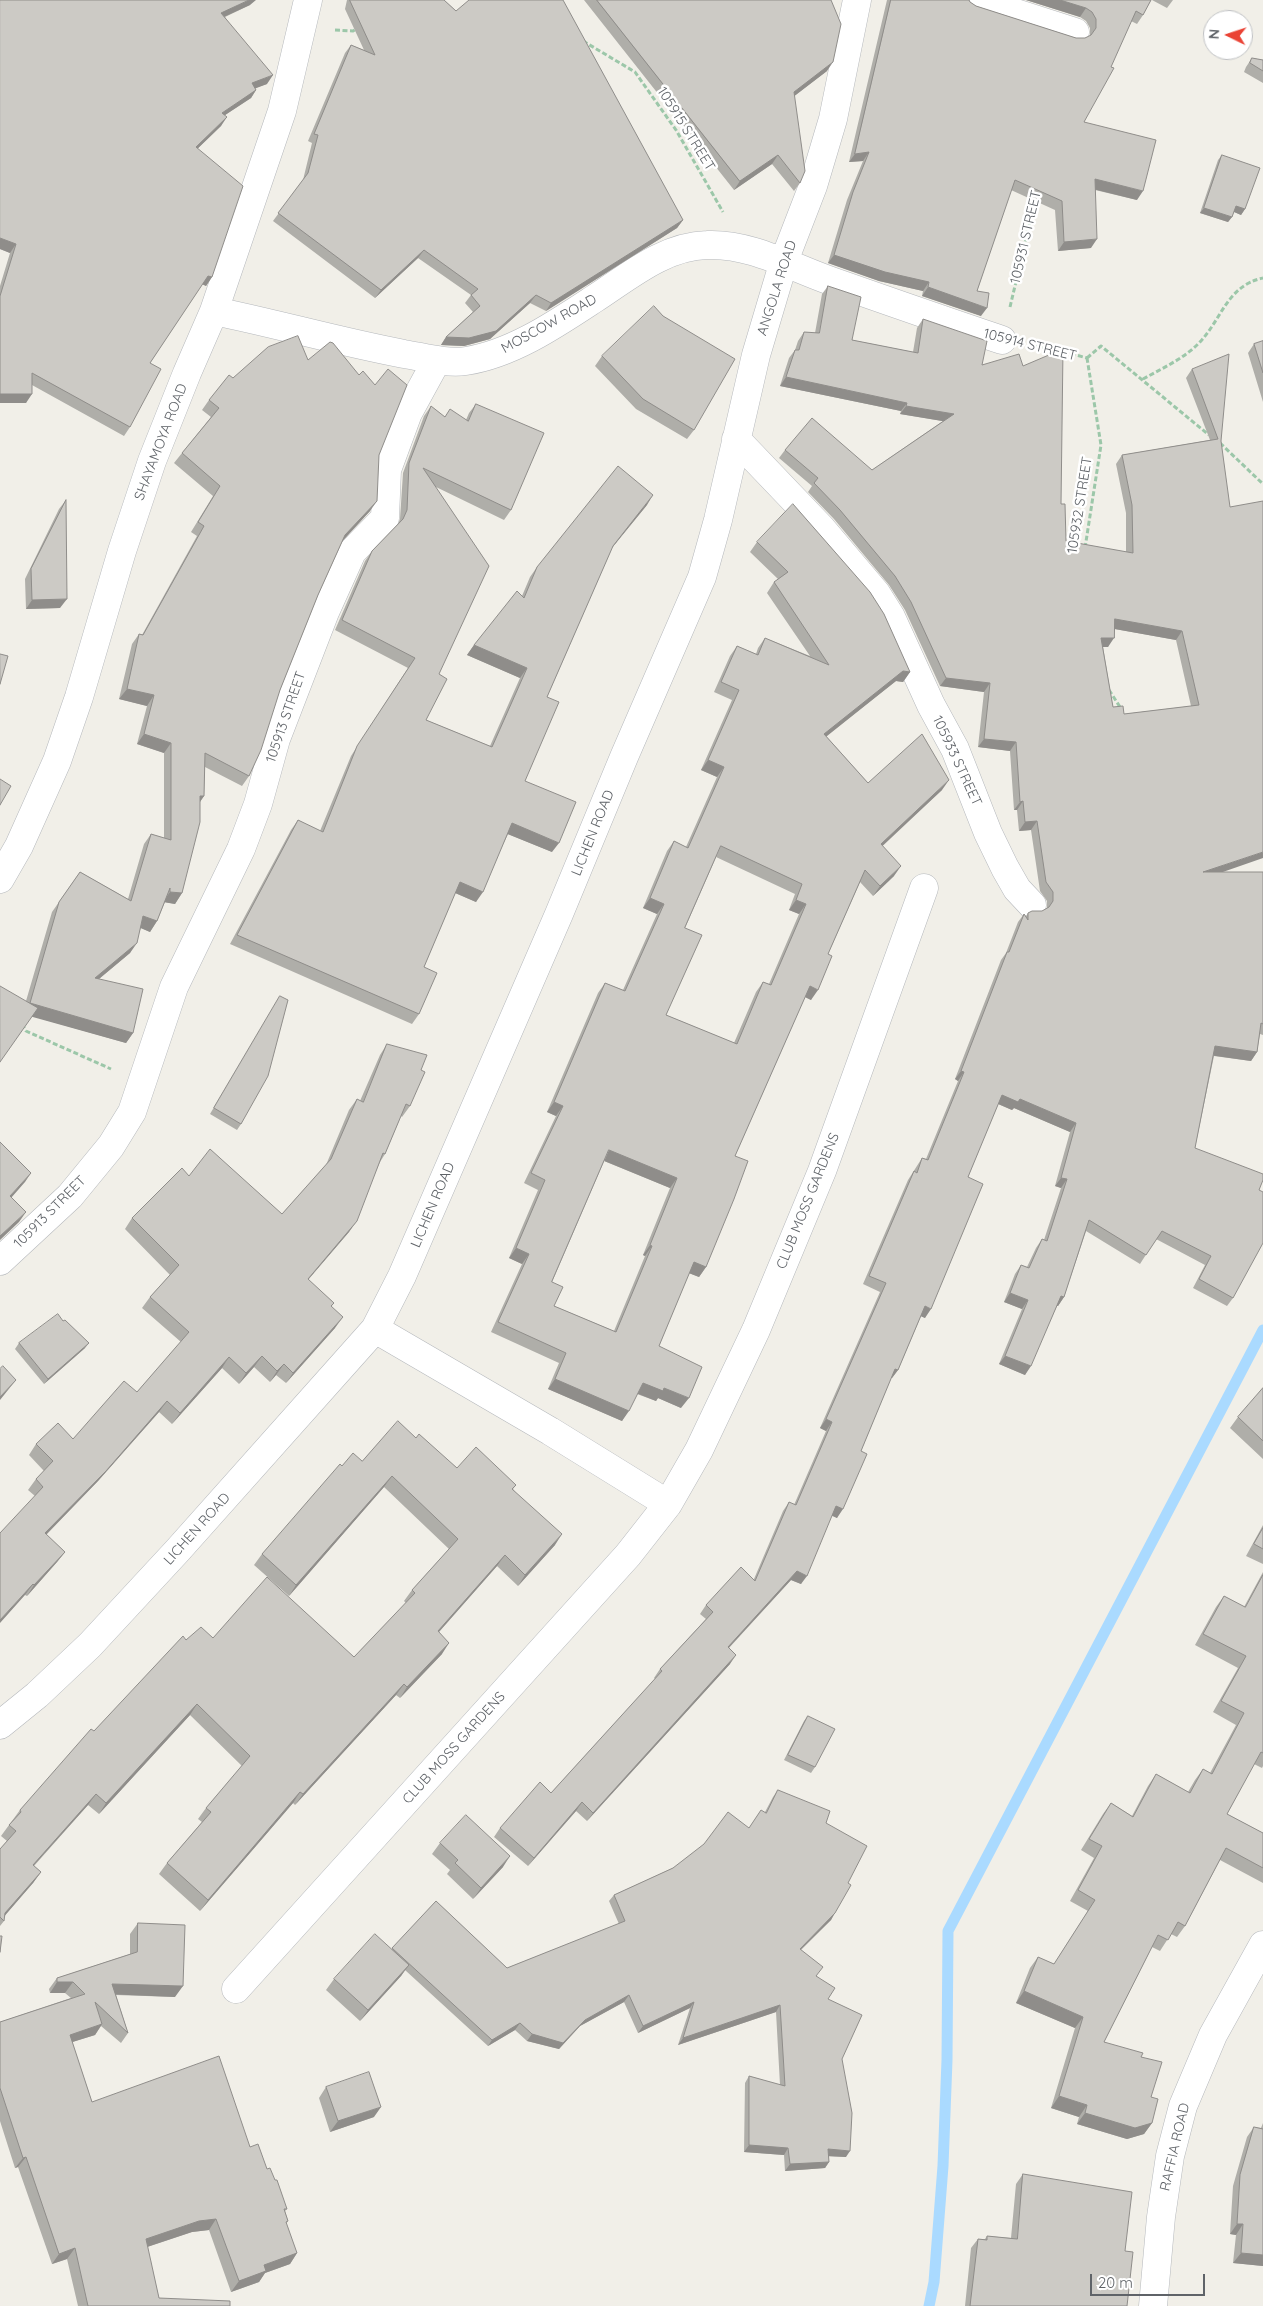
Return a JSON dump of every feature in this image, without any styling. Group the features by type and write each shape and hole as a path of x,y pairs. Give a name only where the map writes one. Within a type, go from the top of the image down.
{"street":[{"name":"SHAYAMOYA ROAD","path":"0,879 19,846 57,761 152,461 214,312 282,111 308,0"},
{"name":"ANGOLA ROAD","path":"702,577 718,520 756,355 784,261 813,186 832,119 857,0"},
{"path":"975,0 1075,32"},
{"name":"MOSCOW ROAD","path":"214,312 260,320 371,348 437,360 465,361 499,352 527,339 594,299 625,276 673,251 706,245 731,246 784,261"},
{"name":"105914 STREET","path":"784,261 828,280 1002,340"},
{"name":"105913 STREET","path":"0,1261 70,1196 111,1146 132,1112 174,987 241,849 258,804 276,739 325,612 352,552 385,518 387,470 408,413 437,360"},
{"name":"105933 STREET","path":"736,439 822,529 876,593 891,617 954,749 1005,868 1017,889 1032,906"},
{"name":"LICHEN ROAD","path":"0,1725 37,1695 90,1645 375,1329 402,1276 559,914 702,577"},
{"name":"CLUB MOSS GARDENS","path":"236,1990 616,1569 668,1504 699,1450 756,1330 822,1171 924,888"},
{"path":"375,1329 541,1426 668,1504"},
{"name":"RAFFIA ROAD","path":"1153,2306 1162,2208 1170,2156 1183,2106 1214,2035 1263,1945"}],"path":[{"path":"302,29 353,31 361,27"},
{"name":"105915 STREET","path":"579,35 584,42 635,72 676,130 724,212 731,246"},
{"path":"584,52 592,46"},
{"name":"105931 STREET","path":"1002,340 1036,196"},
{"path":"1143,379 1179,358 1198,344 1233,293 1253,280 1263,278"},
{"name":"105914 STREET","path":"1002,340 1061,350 1087,358 1101,346 1230,452 1263,484"},
{"name":"105932 STREET","path":"1084,552 1102,445 1087,358"},
{"path":"1106,684 1125,716"},
{"path":"18,1016 26,1031 142,1084"}],"building":[{"path":"0,0 249,0 221,13 273,75 252,83 256,90 222,113 227,117 196,147 243,186 212,277 208,276 150,363 161,369 130,427 32,373 32,394 0,394 0,296 16,244 0,238"},
{"path":"350,0 444,0 456,11 469,0 563,0 683,220 551,303 536,295 496,331 469,338 446,337 480,306 471,295 478,289 424,250 381,290 278,213 308,173 318,135 314,134 351,45 375,55"},
{"path":"597,0 831,0 841,24 833,62 794,92 805,171 800,183 778,155 740,181"},
{"path":"891,0 969,0 976,6 1076,38 1085,38 1091,35 1096,28 1096,19 1092,12 1086,8 1060,0 1151,0 1143,15 1136,11 1111,67 1114,68 1084,122 1156,140 1143,191 1095,179 1097,239 1064,242 1062,201 1015,180 977,291 989,293 987,308 928,287 929,282 885,272 834,255 853,192 869,152 855,154"},
{"path":"1253,58 1263,60 1263,71 1250,63"},
{"path":"1222,155 1260,168 1245,209 1236,206 1232,217 1204,208"},
{"path":"828,286 861,297 852,340 918,353 923,319 987,341 982,365 1019,354 1023,366 1063,349 1061,504 1065,504 1066,541 1133,553 1132,505 1122,455 1218,439 1192,369 1229,354 1221,441 1230,507 1263,501 1263,852 1203,872 1263,872 1263,1024 1261,1023 1257,1052 1215,1046 1195,1148 1263,1174 1259,1190 1263,1192 1263,1243 1233,1298 1199,1279 1211,1256 1162,1231 1146,1255 1089,1220 1064,1297 1061,1296 1031,1366 1005,1356 1028,1300 1010,1293 1021,1265 1029,1268 1042,1239 1047,1241 1067,1179 1061,1178 1076,1123 1020,1099 1018,1102 1002,1095 968,1177 983,1184 931,1309 925,1306 898,1370 895,1369 861,1451 867,1454 843,1509 836,1506 807,1576 797,1571 728,1647 736,1655 593,1813 582,1802 534,1858 500,1828 540,1782 551,1793 713,1612 706,1605 741,1567 755,1581 789,1502 796,1505 832,1422 826,1419 886,1283 869,1276 914,1171 917,1173 922,1158 928,1160 964,1072 961,1071 1007,952 1009,952 1024,914 1028,920 1028,913 1042,911 1049,907 1053,901 1053,892 1046,882 1037,821 1025,822 1023,801 1020,802 1016,742 984,739 990,683 946,678 911,602 895,576 840,510 814,483 818,478 785,450 812,418 872,470 954,414 906,406 907,403 786,377 795,350 799,350 804,332 819,333","holes":["1115,619 1182,631 1199,705 1124,714 1123,706 1113,707 1101,638 1114,638"]},
{"path":"654,306 663,316 735,359 694,430 643,399 602,356"},
{"path":"298,336 308,360 330,342 333,343 359,375 363,371 375,385 388,369 407,385 379,455 377,501 345,535 318,595 280,690 261,750 249,776 205,753 204,796 200,796 200,822 182,893 170,892 170,888 157,921 143,916 137,943 95,978 143,989 133,1033 30,1003 59,902 80,872 131,901 151,834 171,840 171,743 144,734 154,695 127,689 139,634 143,635 204,526 198,522 220,486 182,453 219,408 209,400 229,375 233,378 268,347"},
{"path":"1263,341 1263,373 1254,344"},
{"path":"476,404 544,433 511,510 423,468 489,566 439,674 447,679 426,720 492,747 527,668 474,645 517,591 524,598 537,567 618,466 653,495 613,546 547,697 559,702 525,781 576,802 559,843 512,823 483,892 460,882 424,967 437,973 419,1014 237,935 298,820 323,832 357,746 415,658 342,620 372,551 403,519 407,510 409,463 431,406 445,417 450,409 468,421"},
{"path":"66,500 67,599 32,600 31,569"},
{"path":"793,504 870,592 884,614 910,672 903,671 824,734 868,783 922,734 949,780 881,844 901,866 880,886 865,870 828,954 832,956 818,990 810,986 735,1156 748,1161 734,1199 706,1267 694,1262 659,1346 702,1367 689,1398 664,1388 663,1391 643,1383 629,1411 555,1379 566,1353 498,1322 529,1254 516,1248 545,1180 531,1173 563,1106 554,1102 605,983 625,991 664,904 650,898 674,841 688,848 724,767 708,760 739,690 721,682 737,646 758,655 765,638 829,665 774,582 788,572 757,542","holes":["721,846 802,884 796,900 806,904 771,985 763,982 737,1044 666,1015 702,935 685,928","609,1150 677,1178 650,1245 652,1246 616,1332 554,1306 563,1287 552,1282"]},
{"path":"0,654 8,656 0,684"},
{"path":"0,779 11,786 0,805"},
{"path":"0,986 38,1008 0,1062"},
{"path":"280,996 288,1000 268,1076 241,1124 214,1108"},
{"path":"387,1044 427,1055 421,1070 425,1072 410,1106 406,1104 385,1154 383,1153 357,1221 308,1279 334,1303 331,1306 343,1317 293,1373 284,1364 277,1371 262,1356 246,1373 229,1357 180,1413 167,1401 106,1471 45,1533 65,1552 0,1620 0,1533 43,1487 36,1479 53,1461 36,1444 58,1423 73,1439 124,1381 137,1392 189,1332 150,1297 179,1265 132,1218 182,1168 189,1176 210,1149 282,1214 331,1159 357,1099 363,1102"},
{"path":"0,1142 31,1173 10,1196 26,1212 0,1236"},
{"path":"58,1314 63,1321 65,1320 89,1343 48,1379 19,1343"},
{"path":"3,1366 16,1380 0,1397 0,1369"},
{"path":"1263,1388 1263,1441 1238,1417"},
{"path":"398,1421 416,1438 419,1434 457,1468 476,1447 516,1485 512,1489 562,1534 525,1575 505,1555 438,1631 449,1643 407,1687 404,1684 303,1794 300,1792 208,1900 167,1863 211,1812 206,1808 250,1756 197,1704 106,1803 96,1794 33,1865 41,1872 5,1913 4,1921 0,1917 0,1849 16,1831 9,1825 91,1729 94,1731 183,1636 186,1640 201,1627 213,1638 267,1577 354,1657 415,1593 412,1590 458,1539 392,1476 296,1585 262,1554 340,1464 342,1466 353,1453 362,1461"},
{"path":"1263,1528 1263,1549 1254,1544"},
{"path":"1263,1575 1263,1753 1261,1752 1227,1814 1263,1833 1263,1868 1226,1848 1185,1926 1178,1922 1168,1940 1158,1935 1104,2042 1143,2053 1141,2057 1162,2062 1151,2097 1158,2099 1152,2123 1135,2128 1085,2113 1087,2105 1059,2096 1083,2017 1024,1991 1038,1957 1054,1964 1095,1900 1078,1890 1102,1846 1089,1839 1111,1803 1133,1817 1156,1774 1190,1793 1203,1769 1212,1774 1244,1713 1221,1701 1246,1656 1203,1634 1224,1596 1245,1607"},
{"path":"808,1716 835,1729 815,1767 788,1755"},
{"path":"778,1790 830,1811 826,1823 867,1846 848,1883 851,1885 835,1913 800,1949 823,1967 816,1976 835,1988 828,1999 862,2015 842,2059 852,2113 850,2151 828,2149 829,2162 790,2164 788,2148 749,2145 749,2076 785,2086 780,2005 683,2038 694,2002 643,2026 629,1995 585,2020 563,2043 532,2034 520,2023 492,2040 392,1948 436,1901 507,1968 625,1921 614,1895 673,1868 704,1844 728,1812 749,1828 761,1810 766,1813"},
{"path":"466,1815 510,1856 481,1888 455,1863 458,1860 440,1843"},
{"path":"138,1923 185,1925 183,1986 112,1984 128,2033 95,2002 102,2024 70,2035 92,2102 219,2056 250,2147 258,2144 267,2169 270,2168 275,2180 277,2180 287,2209 284,2209 288,2221 286,2222 297,2253 264,2265 266,2271 239,2281 216,2219 199,2221 146,2239 159,2298 230,2301 230,2306 88,2306 75,2248 59,2254 26,2157 23,2158 0,2088 0,2022 85,1994 73,1982 57,1982 57,1978 137,1952"},
{"path":"375,1934 409,1965 368,2010 334,1979"},
{"path":"0,1936 2,1936 0,1952"},
{"path":"369,2072 381,2107 338,2121 326,2087"},
{"path":"1254,2127 1263,2129 1263,2255 1241,2253 1243,2224 1237,2224 1240,2175"},
{"path":"1023,2174 1132,2192 1125,2251 1133,2252 1127,2306 970,2306 978,2239 987,2240 987,2236 1017,2239"}],"waterway":[{"path":"929,2306 934,2282 943,2166 947,2060 948,1931 1263,1330"}]}
